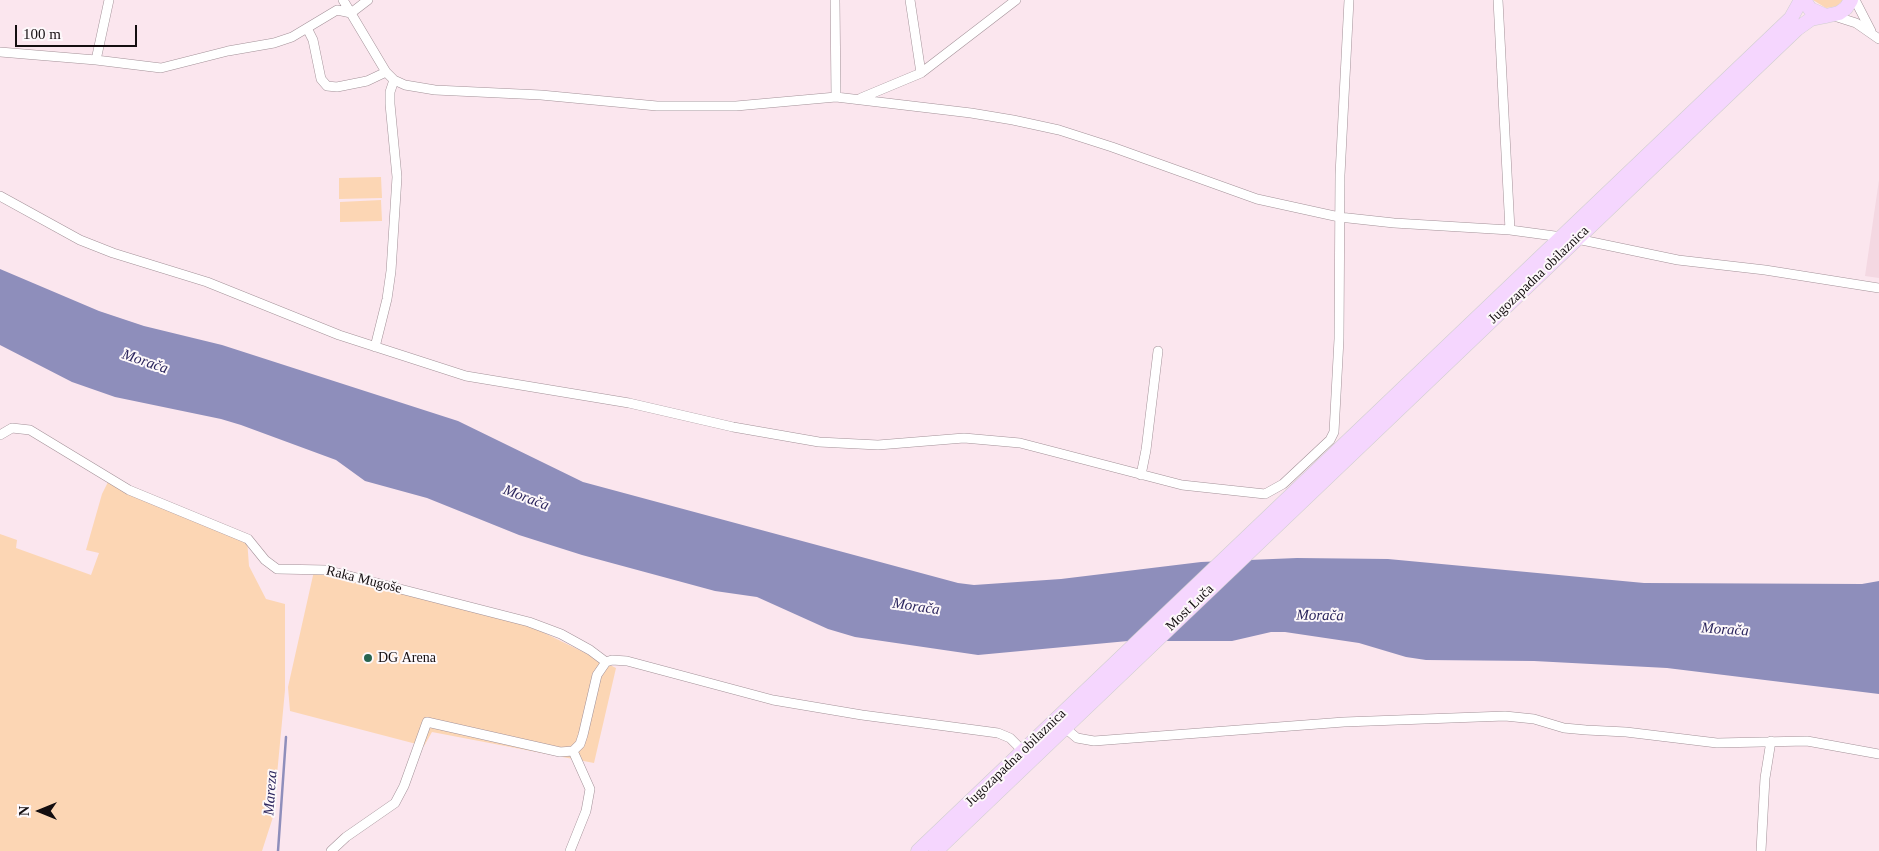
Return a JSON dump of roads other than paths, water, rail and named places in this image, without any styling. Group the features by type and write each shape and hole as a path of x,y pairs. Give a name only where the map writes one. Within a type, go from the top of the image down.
{"main road":[{"path":"1803,0 1810,9 1828,16"},
{"name":"Jugozapadna obilaznica","path":"1253,539 1562,237 1791,18 1803,0"},
{"name":"Jugozapadna obilaznica","path":"1253,539 1577,239 1801,26 1812,19 1828,16 1846,8 1853,0"},
{"name":"Most Luča","path":"1118,669 1253,539"},
{"name":"Jugozapadna obilaznica","path":"936,851 1065,728 1118,669"},
{"name":"Jugozapadna obilaznica","path":"918,851 1023,751 1118,669"}],"street":[{"path":"96,60 109,0"},
{"path":"344,0 386,72 394,80 405,85 435,90 541,95 657,106 745,106 836,97 986,115 1041,126 1112,146 1257,199 1339,217 1394,223 1510,230 1562,237"},
{"path":"351,13 368,0"},
{"path":"835,0 836,97"},
{"path":"910,0 921,73"},
{"path":"859,99 921,73 1016,0"},
{"path":"0,196 80,240 158,268 207,282 339,336 466,376 629,403 733,427 807,440 861,445 964,438 993,439 1067,453 1182,485 1264,494 1283,484 1330,440 1334,432 1339,339 1339,217 1349,0"},
{"path":"1498,0 1510,230"},
{"path":"1853,0 1876,36"},
{"path":"0,52 96,60 151,67 173,66 274,43 307,28 340,9 351,13"},
{"path":"1828,16 1847,20 1876,36"},
{"path":"307,28 313,40 321,79 327,86 337,87 368,81 386,72"},
{"path":"375,347 387,299 391,271 397,178 390,104 390,92 394,80"},
{"path":"1577,239 1678,260 1765,270 1879,288"},
{"path":"1141,475 1146,450 1158,351"},
{"name":"Raka Mugoše","path":"0,435 12,428 30,430 136,494 248,539 265,560 277,570 326,570 530,622 568,638 590,650 606,662"},
{"path":"573,751 584,735 598,675 606,662 612,660 627,661 773,700 862,715 998,733 1010,738 1023,751"},
{"path":"1065,728 1077,738 1094,741 1344,722 1505,716 1534,719 1578,730 1626,732 1717,743 1807,741 1879,754"},
{"path":"331,851 346,837 395,803 404,786 427,722 560,752 573,751"},
{"path":"1762,851 1765,778 1771,741"},
{"path":"570,851 586,810 590,789 573,751"}],"water":[{"name":"Morača","path":"0,269 99,311 144,326 222,345 458,421 583,482 958,583 974,585 1061,579 1201,562 1297,558 1388,559 1644,583 1862,584 1879,581 1879,694 1667,668 1534,661 1426,660 1406,657 1359,643 1285,632 1271,632 1232,641 1128,641 978,655 855,637 828,629 757,597 715,591 582,555 519,535 427,498 365,481 336,460 241,425 221,419 115,397 72,382 0,345"}],"waterway":[{"name":"Mareza","path":"278,851 286,737"}],"place":[{"name":"DG Arena","path":"368,658"}]}
